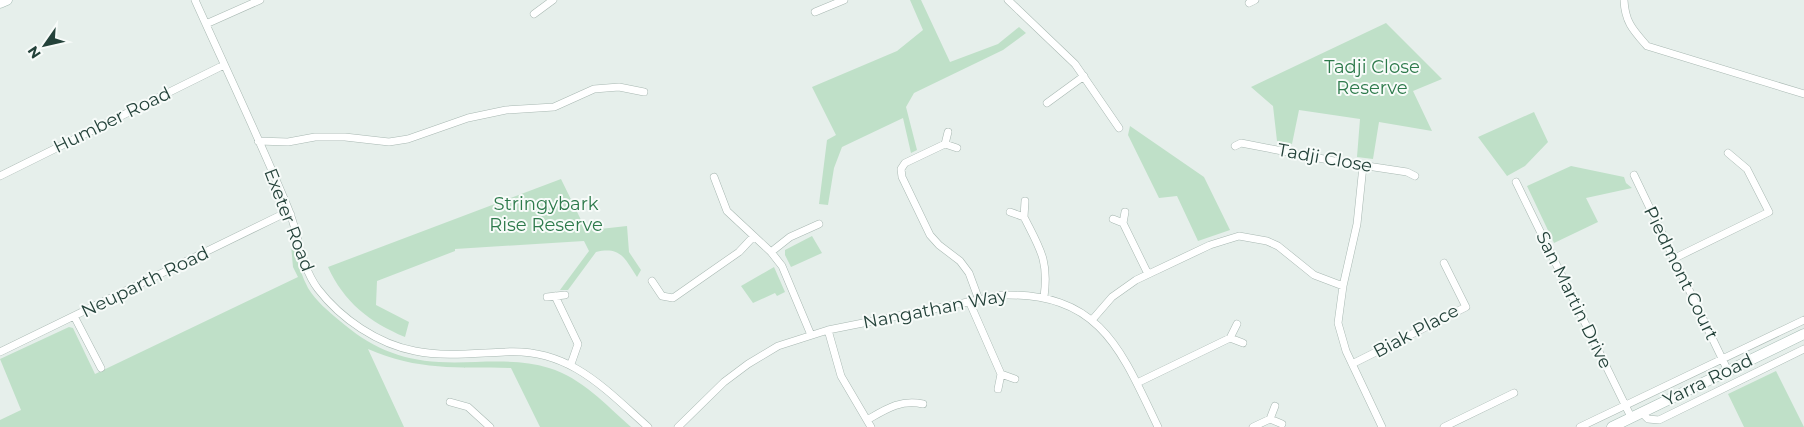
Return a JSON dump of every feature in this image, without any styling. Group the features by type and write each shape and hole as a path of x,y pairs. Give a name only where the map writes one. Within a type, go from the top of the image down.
{"main road":[{"path":"0,3 7,0"},
{"name":"Yarra Road","path":"1612,427 1804,334"}],"street":[{"name":"Exeter Road","path":"195,0 291,215 306,267 319,290 335,307 375,338 400,348 423,353 524,352 548,356 570,364 599,384 648,427"},
{"path":"206,24 260,0"},
{"path":"534,14 553,0"},
{"path":"815,12 844,0"},
{"path":"1008,0 1084,76 1119,128"},
{"path":"1624,0 1625,16 1634,32 1647,46 1804,94"},
{"name":"Humber Road","path":"0,176 224,65"},
{"path":"1047,103 1084,76"},
{"path":"258,141 288,142 315,137 345,137 389,142 408,139 468,118 506,110 554,107 594,89 618,87 644,92"},
{"path":"945,144 948,132"},
{"name":"Tadji Close","path":"1235,146 1241,142 1363,166 1407,172 1415,176"},
{"path":"957,148 945,144 905,163 901,169 902,177 930,235 939,245 960,261 969,273 979,300"},
{"path":"1675,258 1768,212 1747,168 1728,153"},
{"path":"1363,166 1357,224 1343,286 1338,323 1341,339 1382,427"},
{"name":"Piedmont Court","path":"1634,175 1728,371"},
{"path":"714,177 727,211 771,252 782,266 810,335"},
{"name":"San Martin Drive","path":"1516,182 1631,417"},
{"path":"1025,201 1024,217 1045,264 1047,274 1044,297"},
{"path":"1010,212 1024,217"},
{"path":"1125,212 1123,223 1148,274"},
{"name":"Neuparth Road","path":"0,352 279,216 291,215"},
{"path":"1113,219 1123,223"},
{"path":"771,252 790,237 819,224"},
{"path":"1092,320 1119,292 1148,274 1210,245 1239,236 1267,241 1278,246 1314,275 1343,286"},
{"path":"652,281 662,296 668,298 677,296 739,252 753,237"},
{"name":"Biak Place","path":"1352,364 1466,307 1444,263"},
{"name":"Nangathan Way","path":"678,427 724,382 748,364 778,346 828,330 1003,294 1025,294 1044,297 1071,306 1092,320 1107,334 1121,352 1158,427"},
{"path":"547,297 565,295"},
{"path":"556,296 578,344 570,364"},
{"path":"969,301 1001,374 998,389"},
{"path":"74,316 101,368"},
{"path":"1580,427 1804,320"},
{"path":"1137,383 1230,338 1237,324"},
{"path":"828,330 842,376 871,427"},
{"path":"1230,338 1243,343"},
{"path":"1641,412 1648,419 1659,420 1804,349"},
{"path":"1001,374 1015,379"},
{"path":"1444,427 1514,393"},
{"path":"450,402 468,407 490,427"},
{"path":"867,420 901,403 924,404"},
{"path":"1253,427 1270,419 1275,406"},
{"path":"1270,419 1282,424"}],"green space":[{"path":"910,0 921,0 950,62 998,44 1019,27 1026,33 1003,50 914,93 906,107 917,150 911,153 903,118 842,147 834,168 828,205 819,204 827,140 836,135 812,87 897,51 923,30"},
{"name":"Tadji Close Reserve","path":"1386,23 1442,79 1413,91 1432,131 1379,122 1373,159 1357,157 1360,119 1299,110 1292,144 1277,141 1273,106 1251,87"},
{"path":"1534,112 1548,142 1525,166 1507,176 1478,137"},
{"path":"1130,126 1204,177 1230,230 1198,241 1177,196 1159,198 1128,135"},
{"path":"1571,166 1624,177 1626,183 1632,188 1586,198 1598,222 1554,243 1527,186"},
{"name":"Stringybark Rise Reserve","path":"561,179 582,222 600,229 627,226 629,252 641,270 637,277 621,255 611,251 596,252 568,290 560,290 589,251 584,241 455,249 455,251 377,281 376,305 409,322 405,337 380,325 359,310 342,291 328,267"},
{"path":"290,234 302,275 311,293 322,306 362,338 398,355 424,361 508,362 549,368 583,385 631,427 540,427 511,368 421,364 386,356 368,349 404,427 0,427 0,420 21,410 0,359 69,327 73,328 95,374 298,277 293,267"},
{"path":"812,236 822,253 791,267 785,255 785,250"},
{"path":"774,267 785,292 777,296 775,293 753,303 741,286"},
{"path":"1776,371 1804,427 1744,427 1728,394"}]}
